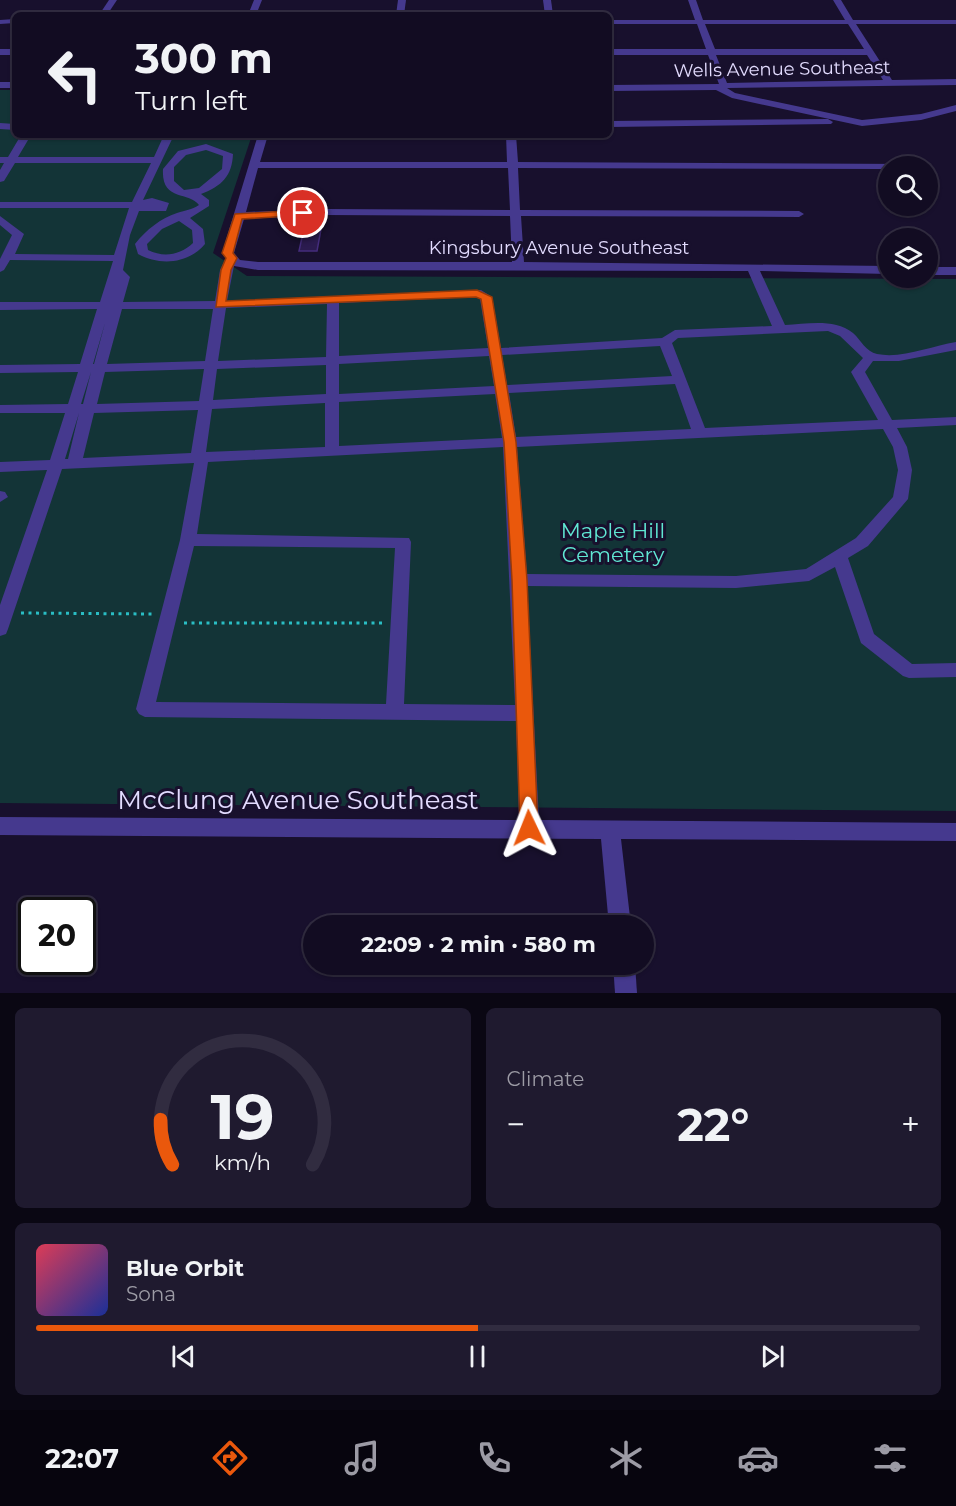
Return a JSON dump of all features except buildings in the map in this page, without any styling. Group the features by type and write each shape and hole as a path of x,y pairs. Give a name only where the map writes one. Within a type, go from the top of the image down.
{"street":[{"path":"692,0 712,52 720,86 732,95 862,123 921,117 956,108"},
{"path":"837,0 889,83"},
{"path":"612,22 956,22"},
{"path":"612,52 870,52"},
{"name":"Wells Avenue Southeast","path":"612,88 956,82"},
{"path":"612,124 779,125 832,122 837,119"},
{"path":"0,179 24,138"},
{"path":"74,464 100,369 117,264 134,205 168,138"},
{"path":"262,138 228,253 232,258 226,270 210,365 188,540 145,709 524,713"},
{"path":"511,138 518,267"},
{"path":"0,205 134,205 152,201 163,206 166,213 181,217 197,229 199,244 182,256 166,259 153,258 142,252 141,244 147,236 169,220 181,217 201,210 204,207 205,202 189,195 179,192 169,178 169,166 175,158 193,149 206,147 228,154 227,170 214,184 189,195 163,206"},
{"path":"0,160 158,160"},
{"path":"254,165 878,166"},
{"path":"238,216 324,212 800,214"},
{"path":"0,219 18,234 0,268"},
{"path":"7,257 117,264"},
{"name":"Kingsbury Avenue Southeast","path":"232,258 236,263 258,266 878,270"},
{"path":"753,268 780,329"},
{"path":"938,271 956,271"},
{"path":"0,306 220,305 477,293 486,297 510,442 519,580 529,828"},
{"path":"332,451 333,300"},
{"path":"0,629 56,465 85,369 110,307"},
{"path":"0,369 100,369 496,352 665,342 675,334 829,327 845,331 870,357 891,358 956,346"},
{"path":"665,342 700,433"},
{"path":"519,580 736,582 809,575 862,542 900,499 905,470 900,447 858,372 870,357"},
{"path":"0,410 204,405 679,380"},
{"path":"0,467 956,421"},
{"path":"188,540 403,542 395,711"},
{"path":"839,556 867,638 909,671 956,670"},
{"name":"McClung Avenue Southeast","path":"0,826 956,832"},
{"path":"610,829 619,915"},
{"path":"625,975 626,993"}],"path":[{"path":"5,613 168,619 398,623"}],"green space":[{"name":"Maple Hill Cemetery","path":"0,90 12,90 12,138 251,138 213,253 247,276 878,279 878,288 938,288 938,279 956,279 956,811 0,803"}],"route":[{"path":"303,213 238,216 228,253 232,258 226,270 220,305 477,293 486,297 510,442 519,580 529,828"}]}
